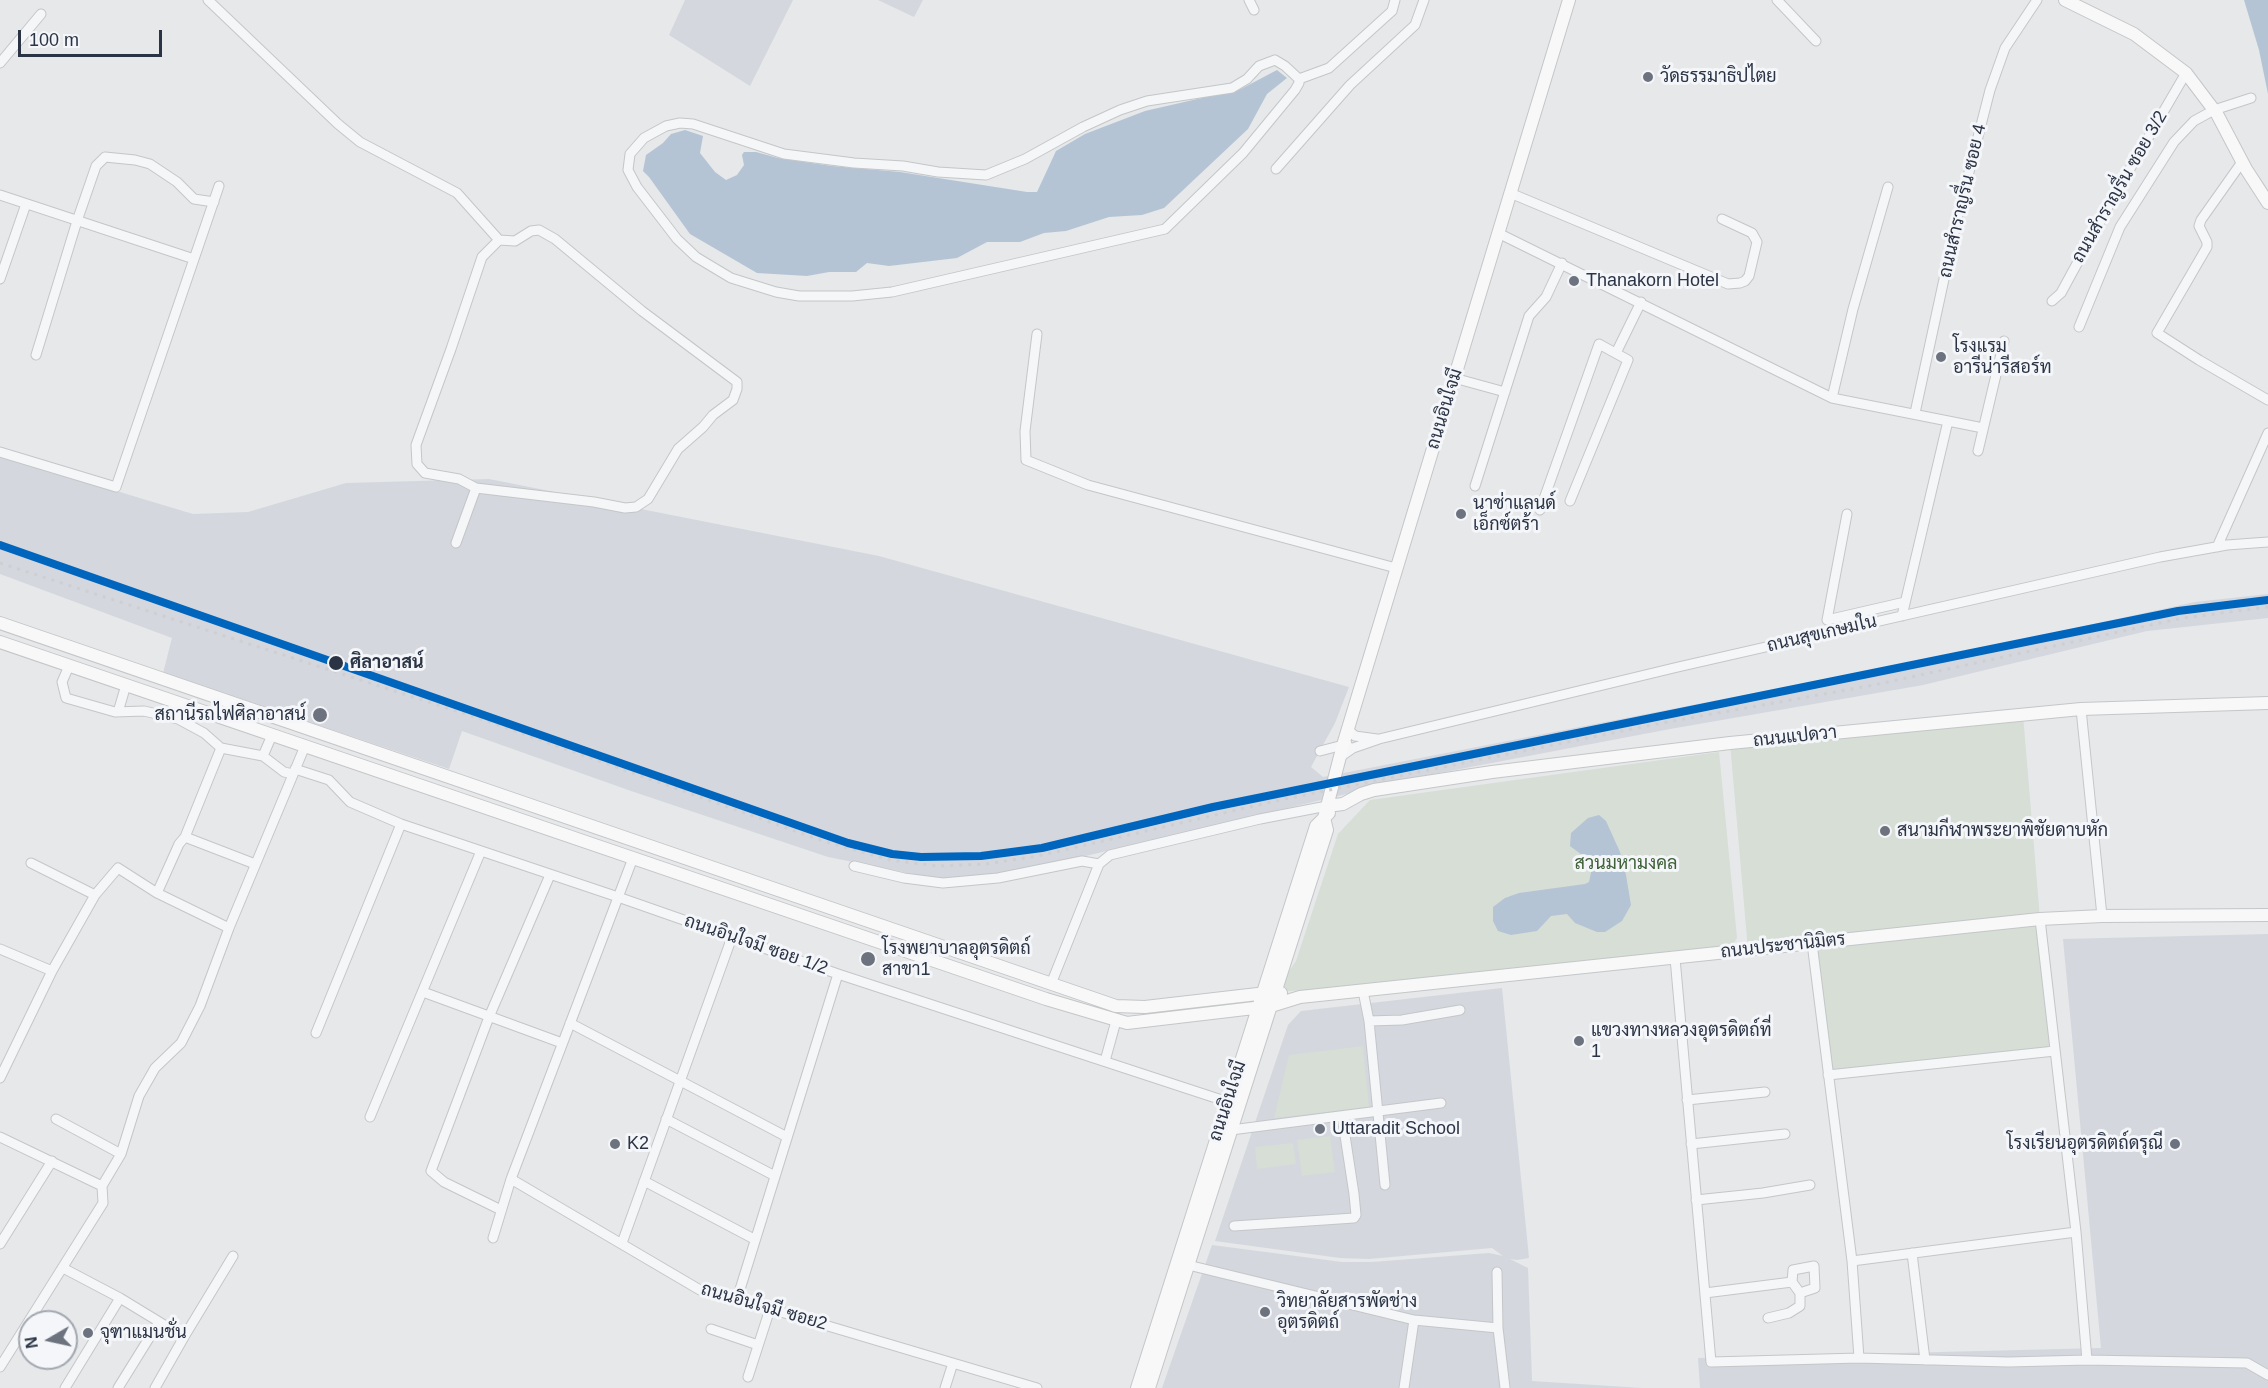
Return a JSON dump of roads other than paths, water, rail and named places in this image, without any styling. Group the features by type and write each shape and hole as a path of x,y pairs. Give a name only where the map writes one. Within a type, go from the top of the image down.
{"main road":[{"name":"ถนนอินใจมี","path":"1226,1128 1228,1102 1327,830 1326,812 1330,790 1347,729 1569,0"},
{"path":"2065,0 2134,34 2186,73 2214,110 2242,162 2268,203"},
{"name":"ถนนประชานิมิตร","path":"0,622 1126,1008 1269,993 1300,997"},
{"name":"ถนนประชานิมิตร","path":"0,642 1116,1021 1136,1023 1264,1006 1300,997 2040,919 2102,916 2268,915"},
{"name":"ถนนแปดวา","path":"1326,812 1374,790 1539,766 1730,743 2081,709 2268,703"},
{"path":"411,782 417,766"},
{"path":"1330,790 1336,797 1346,802"},
{"name":"ถนนอินใจมี","path":"1149,1388 1183,1264 1264,1006"},
{"name":"ถนนอินใจมี","path":"1137,1388 1183,1264"}],"street":[{"path":"208,0 352,136 396,162 457,193 499,240 515,241 531,231 538,230 555,239 642,311 736,382 737,389 733,400 678,449 648,499 636,507 625,508 594,502 476,488 459,479 425,473 417,464 416,445 482,257 499,240"},
{"path":"1249,0 1254,10"},
{"path":"1299,79 1329,68 1392,11 1395,0"},
{"path":"1276,170 1350,85 1415,25 1424,0"},
{"path":"1777,0 1816,41"},
{"name":"ถนนสำราญรื่น ซอย 4","path":"1915,413 1957,219 1990,90 2006,48 2037,0"},
{"path":"0,63 41,14"},
{"path":"1275,60 1299,79 1295,90 1243,153 1165,229 891,292 852,296 799,296 776,292 731,278 696,257 678,239 638,187 628,170 630,154 644,138 666,126 680,123 693,124 784,154 854,163 903,166 938,172 986,175 1025,159 1120,110 1147,101 1232,88 1247,79 1259,66 1275,60"},
{"name":"ถนนสำราญรื่น ซอย 3/2","path":"2052,301 2061,293 2186,73"},
{"path":"2079,327 2120,227 2174,142 2194,121 2214,110 2251,98"},
{"path":"36,355 96,166 105,157 150,164 177,182 194,199 214,202"},
{"path":"2242,162 2200,220 2199,226 2207,242 2206,248 2157,333 2268,400"},
{"path":"0,452 116,487 219,186"},
{"path":"1832,398 1853,309 1888,187"},
{"path":"1510,193 1728,284 1740,283 1749,276 1757,242 1752,233 1722,219"},
{"path":"0,195 194,259"},
{"path":"0,279 26,204"},
{"path":"1498,233 1832,398 1983,428"},
{"path":"1474,486 1529,316 1546,297 1562,263"},
{"path":"1616,353 1641,302"},
{"path":"1037,334 1025,431 1026,460 1088,485 1396,568"},
{"path":"1978,451 2004,341"},
{"path":"1539,510 1599,344 1628,360 1570,501"},
{"path":"1454,378 1504,392"},
{"path":"1902,616 1948,421"},
{"path":"2217,547 2268,433"},
{"path":"456,543 476,488"},
{"path":"1847,514 1827,620 1905,602"},
{"name":"ถนนสุขเกษมใน","path":"1320,751 1341,751 1379,739 1678,666 2160,557 2217,547 2268,542"},
{"path":"69,666 62,682 66,698 118,712 144,711 178,719 201,732 221,748 263,756 272,735"},
{"path":"118,712 126,685"},
{"path":"2081,709 2102,916"},
{"path":"201,732 207,713"},
{"name":"ถนนสุขเกษมใน","path":"1347,729 1355,736 1379,739"},
{"path":"0,1367 103,1203 102,1186 121,1154 139,1096 155,1068 181,1043 200,1006 229,928 305,746"},
{"path":"157,893 179,844 185,837 221,748"},
{"name":"ถนนอินใจมี ซอย 1/2","path":"263,756 272,764 329,780 350,802 401,824 838,974 1228,1102"},
{"path":"1051,984 1099,864 1110,855 1138,846 1260,819 1326,812"},
{"path":"316,1033 401,824"},
{"path":"185,837 255,864"},
{"path":"370,1118 481,851"},
{"path":"493,1238 511,1179 633,858"},
{"path":"854,866 904,878 943,883 998,878 1082,861 1099,864"},
{"path":"31,863 95,895"},
{"path":"0,1078 52,971 95,895 118,868 157,893 229,928"},
{"path":"501,1210 444,1182 431,1171 489,1017 550,875"},
{"path":"2040,919 2076,1232 2087,1360"},
{"path":"622,1243 732,937"},
{"path":"1812,943 1852,1261 1859,1358"},
{"path":"0,949 52,971"},
{"path":"1675,958 1711,1362 1859,1358 2247,1364 2268,1376"},
{"path":"737,1299 838,974"},
{"path":"1363,991 1369,1021 1385,1185"},
{"path":"423,992 562,1043"},
{"path":"1369,1021 1402,1020 1460,1011"},
{"path":"1105,1061 1116,1021"},
{"path":"570,1023 786,1137"},
{"path":"1828,1075 2055,1051"},
{"path":"1687,1100 1765,1092"},
{"path":"1226,1128 1441,1103"},
{"path":"1234,1226 1354,1218 1356,1215 1354,1194 1342,1116"},
{"path":"56,1119 121,1154"},
{"path":"666,1119 775,1176"},
{"path":"1690,1144 1785,1134"},
{"path":"0,1137 102,1186"},
{"path":"0,1244 52,1161"},
{"name":"ถนนอินใจมี ซอย2","path":"511,1179 700,1290 1037,1388"},
{"path":"644,1181 754,1239"},
{"path":"1696,1200 1763,1193 1810,1185"},
{"path":"1852,1261 2076,1232"},
{"path":"1912,1253 1924,1360"},
{"path":"155,1388 233,1256"},
{"path":"1183,1264 1414,1320 1498,1328"},
{"path":"1768,1318 1795,1310 1800,1306 1800,1293 1792,1282 1794,1270 1814,1266 1815,1288 1800,1293"},
{"path":"63,1268 120,1298 184,1337"},
{"path":"1497,1272 1498,1328 1505,1388"},
{"path":"1705,1293 1792,1282"},
{"path":"65,1388 120,1298"},
{"path":"748,1377 770,1309"},
{"path":"1404,1388 1414,1320"},
{"path":"118,1388 159,1322"},
{"path":"711,1329 758,1345"},
{"path":"945,1388 953,1363"}],"water":[{"path":"2244,0 2268,0 2268,94 2259,50"},
{"path":"1277,70 1287,78 1267,94 1248,129 1164,208 1142,215 1109,217 1066,231 1044,233 1020,242 987,242 957,258 889,266 867,263 856,272 829,272 807,276 757,273 690,234 643,171 646,155 671,134 685,130 703,136 700,153 715,172 726,180 737,175 744,165 742,155 744,152 756,152 778,158 832,166 900,172 1037,192 1056,151 1085,134 1145,111 1241,89"},
{"path":"1599,815 1606,821 1620,852 1626,875 1631,905 1622,921 1605,932 1597,932 1575,923 1567,914 1551,916 1537,931 1511,935 1498,931 1493,921 1493,907 1505,898 1519,893 1589,882 1592,868 1590,861 1570,846 1571,833 1588,818"}],"railway":[{"path":"0,545 313,656"},
{"path":"0,563 490,722 823,841 890,860 937,866 986,864 1038,856 1280,800 1662,723 1874,685 2183,618 2268,607"}],"place":[{"name":"วัดธรรมาธิปไตย","path":"1648,77"},
{"name":"Thanakorn Hotel","path":"1574,281"},
{"name":"โรงแรม อารีน่ารีสอร์ท","path":"1941,357"},
{"name":"นาซ่าแลนด์ เอ็กซ์ตร้า","path":"1461,514"},
{"name":"ศิลาอาสน์","path":"336,663"},
{"name":"สถานีรถไฟศิลาอาสน์","path":"320,715"},
{"name":"สนามกีฬาพระยาพิชัยดาบหัก","path":"1885,831"},
{"name":"โรงพยาบาลอุตรดิตถ์ สาขา1","path":"868,959"},
{"name":"แขวงทางหลวงอุตรดิตถ์ที่ 1","path":"1579,1041"},
{"name":"Uttaradit School","path":"1320,1129"},
{"name":"K2","path":"615,1144"},
{"name":"โรงเรียนอุตรดิตถ์ดรุณี","path":"2175,1144"},
{"name":"วิทยาลัยสารพัดช่าง อุตรดิตถ์","path":"1265,1312"},
{"name":"จุฑาแมนชั่น","path":"88,1333"}],"park label":[{"name":"สวนมหามงคล","path":"1626,864"}]}
